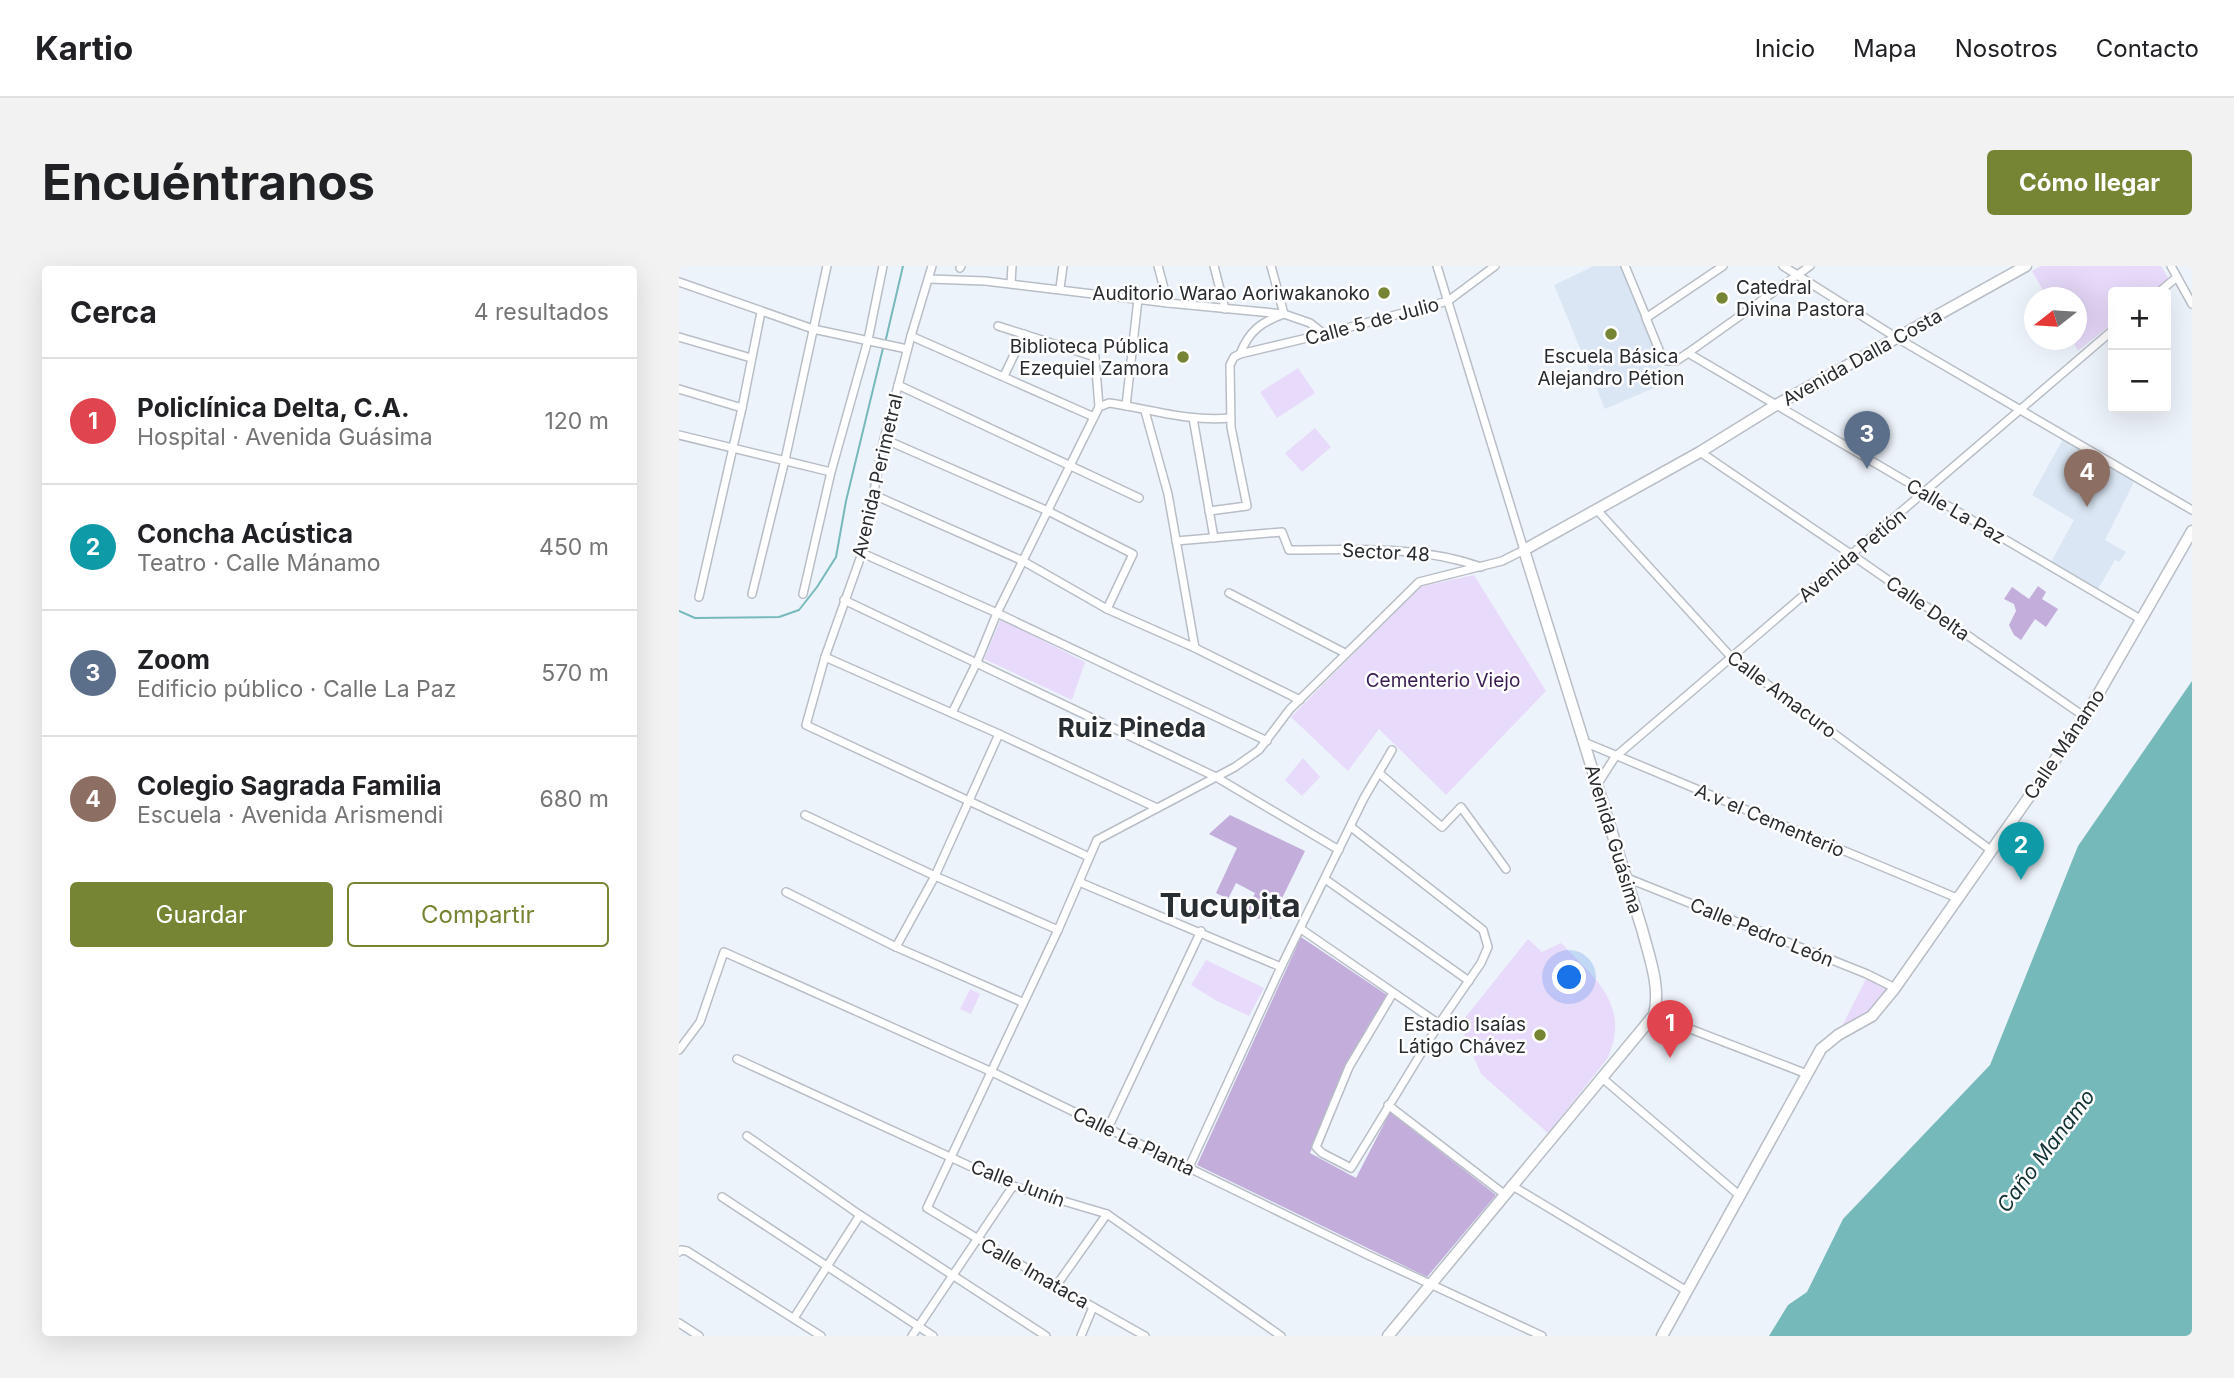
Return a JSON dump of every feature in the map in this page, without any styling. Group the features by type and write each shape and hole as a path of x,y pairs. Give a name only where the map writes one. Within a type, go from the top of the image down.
{"main road":[{"name":"Avenida Dalla Costa","path":"1524,550 2022,267"},
{"name":"Calle Mánamo","path":"1807,1074 1821,1049 1872,1016 1895,988 2085,717 2192,531"},
{"name":"Avenida Guásima","path":"1524,550 1627,878 1654,974 1657,995 1654,1015"},
{"path":"1388,1336 1654,1015"},
{"path":"1662,1336 1807,1074"}],"street":[{"path":"752,594 785,460 827,266"},
{"path":"803,594 831,472 872,341 883,266"},
{"name":"Avenida Perimetral","path":"932,266 884,439 862,552 825,657 806,725 969,800"},
{"path":"1010,283 1012,266"},
{"path":"1060,289 1063,266"},
{"path":"1158,266 1167,303"},
{"path":"1214,266 1224,309"},
{"path":"1271,266 1284,314"},
{"name":"Avenida Guásima","path":"1437,266 1524,550"},
{"name":"Calle 5 de Julio","path":"1240,354 1448,301 1495,266"},
{"path":"1625,266 1662,357 1667,362 1676,361 1688,353 1810,266"},
{"path":"1646,318 1723,266"},
{"path":"1783,266 1897,338 2192,510"},
{"path":"2171,266 2192,304"},
{"path":"2165,287 2177,277"},
{"path":"929,279 1010,283 1167,303 1284,314 1310,323 1324,334"},
{"path":"679,282 813,328 907,349"},
{"path":"1126,406 1138,299"},
{"path":"699,597 761,312"},
{"path":"1209,511 1247,506 1230,418 1230,365 1234,356 1240,354 1255,327 1284,314"},
{"path":"952,713 997,613 1099,407 1095,357 998,326"},
{"path":"1004,376 1024,334"},
{"name":"Avenida Petión","path":"1597,785 1615,757 2108,334"},
{"path":"911,336 1094,417"},
{"path":"679,337 751,358"},
{"name":"Calle La Paz","path":"1688,353 2142,620"},
{"path":"898,385 1139,498"},
{"path":"679,390 742,408"},
{"path":"1099,407 1109,403 1193,418 1230,418"},
{"path":"1145,411 1168,494 1195,648"},
{"path":"1176,541 1214,538 1193,418"},
{"path":"679,445 680,435 831,472"},
{"path":"884,439 1048,511 1133,554 1107,609"},
{"name":"Calle Delta","path":"1700,452 2085,717"},
{"path":"874,495 1023,561 1107,609 1195,648 1300,700"},
{"name":"Calle Amacuro","path":"1597,510 1732,658 1992,851"},
{"name":"Sector 48","path":"1214,538 1282,531 1289,550 1427,552 1481,567"},
{"path":"952,1157 1097,840 1249,758 1345,653 1419,582 1502,561 1524,550"},
{"path":"862,552 1267,741"},
{"path":"1229,593 1345,653"},
{"path":"844,600 1216,777 1339,850"},
{"path":"825,657 1157,808"},
{"path":"896,947 935,876 999,734"},
{"name":"A.v el Cementerio","path":"1584,742 1957,898"},
{"path":"1189,1167 1281,967 1392,750"},
{"path":"1378,773 1442,827 1461,807 1506,869"},
{"path":"969,800 1089,857"},
{"path":"805,815 1058,930"},
{"path":"1351,827 1483,930 1488,947 1351,1168 1316,1147 1349,1067 1393,993"},
{"name":"Calle Pedro León","path":"1627,878 1867,974 1895,988"},
{"path":"1325,879 1469,981"},
{"path":"1079,882 1281,967"},
{"path":"786,891 896,947 1022,1002"},
{"path":"1301,929 1439,1024"},
{"path":"1108,1128 1201,932"},
{"name":"Calle La Planta","path":"679,1050 700,1022 724,952 992,1072 1542,1336"},
{"path":"1654,1015 1807,1074"},
{"name":"Calle Junín","path":"737,1059 1013,1186 1107,1214 1281,1336"},
{"path":"1601,1077 1739,1195"},
{"path":"1388,1105 1508,1190 1687,1291"},
{"path":"747,1136 860,1215 1046,1336"},
{"name":"Calle Imataca","path":"952,1157 927,1208 1145,1336"},
{"path":"912,1336 1013,1186"},
{"path":"722,1197 933,1336"},
{"path":"1056,1286 1107,1214"},
{"path":"794,1318 860,1215"},
{"path":"679,1252 687,1251 821,1336"},
{"path":"1081,1336 1093,1307"},
{"path":"679,1322 699,1336"}],"shaded area":[{"name":"Escuela Básica Alejandro Pétion","path":"1594,266 1621,266 1668,382 1605,409 1554,285"},
{"path":"2063,439 2134,482 2105,540 2126,552 2119,562 2115,560 2098,589 2051,562 2074,520 2032,495"},
{"path":"2038,586 2046,592 2042,599 2058,609 2046,627 2035,619 2021,640 2014,635 2009,625 2016,611 2014,604 2004,599 2012,587 2029,599"},
{"path":"1230,815 1305,851 1272,919 1243,918 1255,893 1236,883 1228,899 1216,893 1237,848 1209,834"},
{"path":"1301,937 1387,995 1346,1065 1310,1153 1356,1178 1390,1112 1496,1195 1427,1277 1197,1165"}],"green space":[{"path":"2041,266 2161,266 2169,279 2159,287 2108,287 2108,327 2087,344 2087,287 2041,287 2032,271"},
{"path":"1298,368 1315,393 1277,418 1260,392"},
{"path":"1315,428 1331,447 1302,472 1285,453"},
{"name":"Cementerio Viejo","path":"1474,575 1546,691 1446,795 1379,729 1348,771 1291,717 1419,587"},
{"path":"1001,619 1085,662 1072,700 984,659"},
{"path":"1303,758 1320,777 1302,796 1285,780"},
{"name":"Estadio Isaías Látigo Chávez","path":"1528,939 1542,952 1561,943 1586,968 1606,994 1615,1023 1614,1040 1607,1059 1548,1133 1481,1074 1460,1024"},
{"path":"1206,960 1264,988 1249,1016 1191,985"},
{"path":"1867,977 1895,988 1872,1016 1838,1034"},
{"path":"970,989 980,994 971,1014 960,1009"}],"water":[{"name":"Caño Manamo","path":"2192,681 2192,1336 1769,1336 1788,1305 1807,1292 1843,1219 1990,1065 2078,846"}],"waterway":[{"path":"885,343 903,266"},
{"path":"679,611 695,618 779,617 799,610 817,587 836,557 846,501 883,348"}],"place":[{"name":"Auditorio Warao Aoriwakanoko","path":"1384,293"},
{"name":"Catedral Divina Pastora","path":"1722,298"},
{"name":"Escuela Básica Alejandro Pétion","path":"1611,334"},
{"name":"Biblioteca Pública Ezequiel Zamora","path":"1183,357"},
{"name":"Zoom","path":"1867,469"},
{"name":"Colegio Sagrada Familia","path":"2087,507"},
{"name":"Concha Acústica","path":"2021,880"},
{"name":"Estadio Isaías Látigo Chávez","path":"1540,1035"},
{"name":"Policlínica Delta, C.A.","path":"1670,1058"}],"district":[{"name":"Ruiz Pineda","path":"1132,728"},
{"name":"Tucupita","path":"1230,905"}]}
